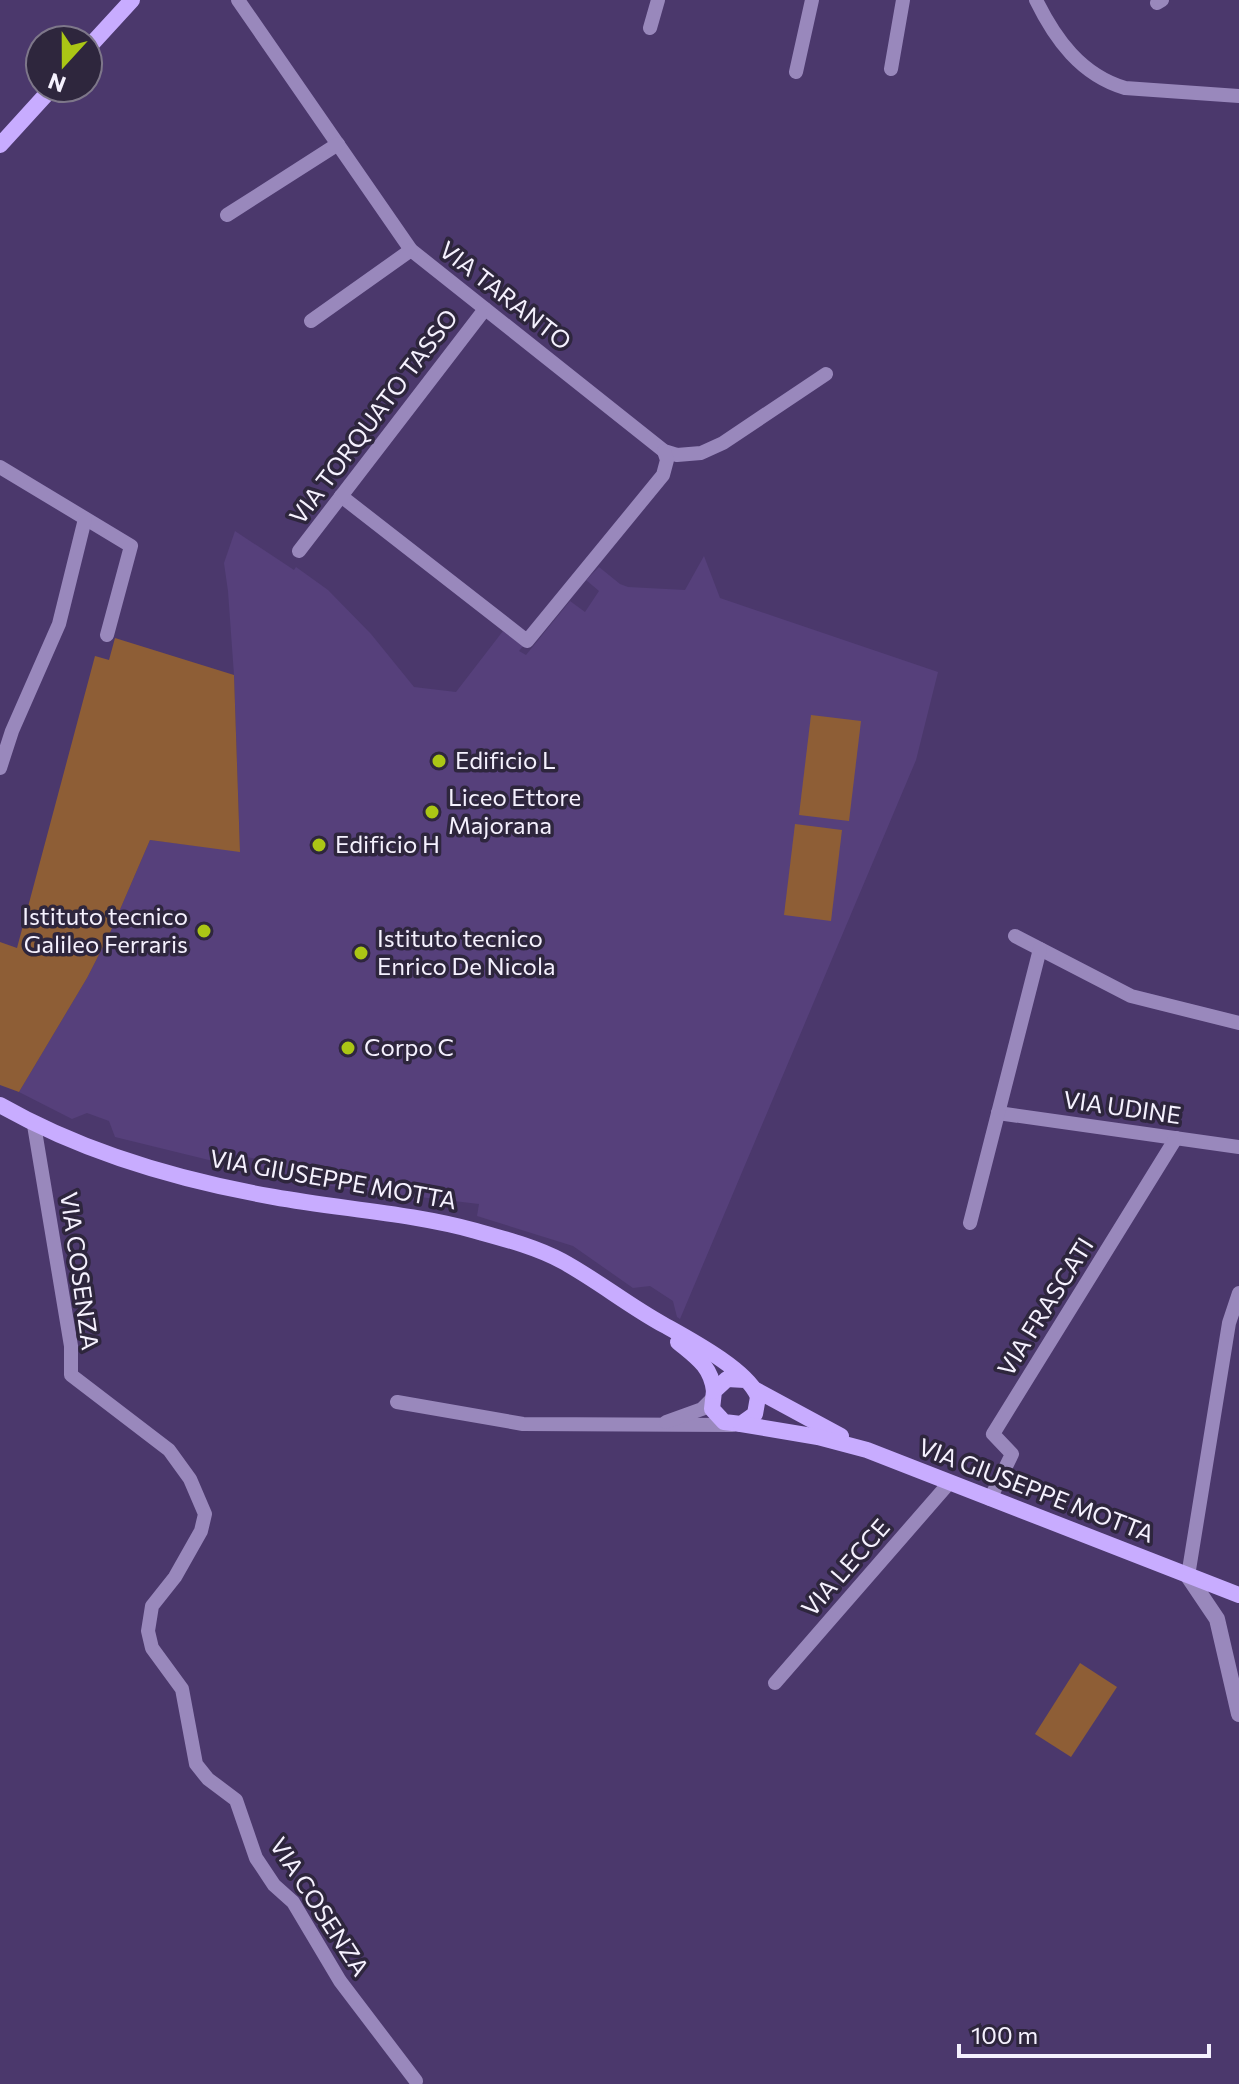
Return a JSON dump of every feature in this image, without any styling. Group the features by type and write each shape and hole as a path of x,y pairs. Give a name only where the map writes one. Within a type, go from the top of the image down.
{"main road":[{"path":"104,31 132,0"},
{"path":"0,145 37,104"},
{"name":"VIA GIUSEPPE MOTTA","path":"0,1105 34,1125 137,1165 272,1197 441,1224 524,1246 559,1259 650,1317"},
{"path":"650,1317 728,1364 750,1385 758,1406 755,1414 737,1425"},
{"path":"650,1317 703,1362 712,1376 712,1396 717,1417 737,1425 818,1437 867,1450"},
{"path":"712,1396 727,1379 750,1385 867,1450"},
{"name":"VIA GIUSEPPE MOTTA","path":"867,1450 1233,1593"}],"street":[{"name":"VIA TARANTO","path":"238,0 411,250 664,451"},
{"path":"650,28 658,0"},
{"path":"796,72 812,0"},
{"path":"891,69 903,0"},
{"path":"1036,0 1051,29 1065,47 1092,73 1108,83 1125,88 1239,96"},
{"path":"227,215 338,144"},
{"path":"311,321 411,250"},
{"name":"VIA TORQUATO TASSO","path":"299,551 485,309"},
{"path":"664,451 677,455 701,453 723,443 826,374"},
{"path":"341,496 527,641 663,475 667,460 664,451"},
{"path":"0,467 131,546 107,635"},
{"path":"0,768 12,731 59,624 85,519"},
{"path":"1015,936 1131,996 1239,1023"},
{"path":"970,1223 1040,949"},
{"name":"VIA UDINE","path":"998,1113 1239,1147"},
{"name":"VIA COSENZA","path":"34,1125 71,1346 71,1375 169,1450 190,1479 205,1514 201,1531 175,1577 152,1606 148,1631 152,1648 182,1689 196,1764 208,1779 236,1800 256,1858 274,1885 293,1902 340,1981 416,2081"},
{"name":"VIA FRASCATI","path":"990,1499 1012,1454 993,1434 1176,1138"},
{"path":"1217,1619 1188,1576 1229,1323 1239,1293"},
{"path":"655,1426 696,1412 712,1396"},
{"path":"397,1402 523,1424 737,1425"},
{"name":"VIA LECCE","path":"775,1683 950,1482"},
{"path":"1233,1593 1217,1611 1217,1619 1239,1714"},
{"path":"1238,1708 1239,1664"}],"shaded area":[{"path":"235,531 328,590 371,634 414,687 456,692 503,631 523,646 519,651 526,655 570,601 585,612 599,591 586,580 599,567 628,587 685,590 704,556 720,598 938,672 916,760 680,1319 673,1301 650,1286 633,1288 573,1246 477,1216 479,1204 420,1197 419,1202 265,1174 258,1159 226,1153 213,1161 115,1137 109,1121 87,1113 72,1119 19,1092 87,978 150,840 240,851 234,675 224,563"},
{"path":"115,638 234,675 240,852 150,840 87,978 19,1092 0,1085 0,942 17,948 95,656 109,660"},
{"path":"811,715 861,721 849,821 799,815"},
{"path":"795,824 842,830 831,921 784,915"},
{"path":"1080,1663 1117,1687 1071,1757 1035,1734"}],"place":[{"name":"Edificio L","path":"439,761"},
{"name":"Liceo Ettore Majorana","path":"432,812"},
{"name":"Edificio H","path":"319,845"},
{"name":"Istituto tecnico Galileo Ferraris","path":"204,931"},
{"name":"Istituto tecnico Enrico De Nicola","path":"361,953"},
{"name":"Corpo C","path":"348,1048"}]}
